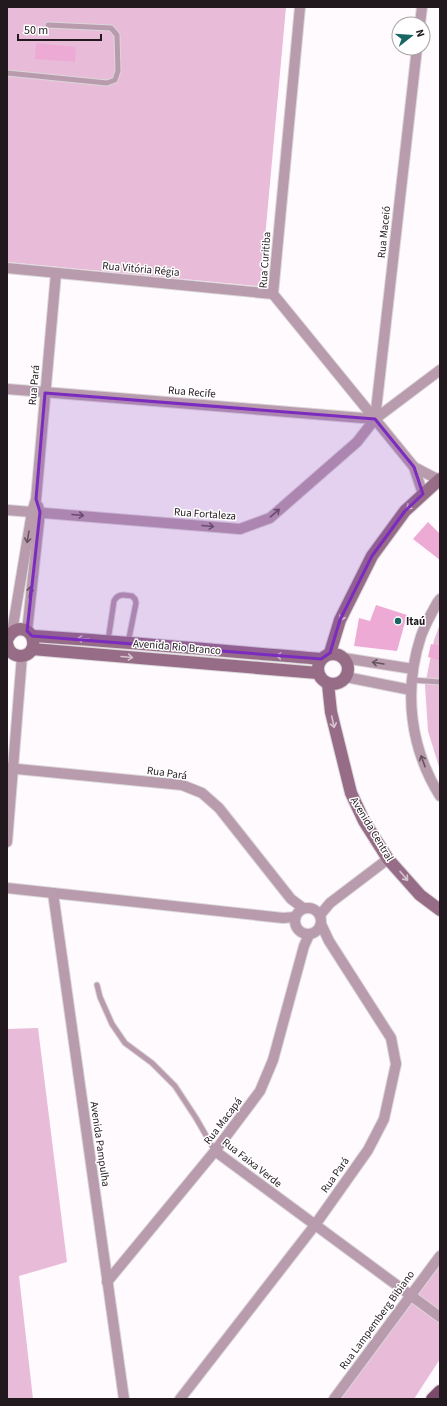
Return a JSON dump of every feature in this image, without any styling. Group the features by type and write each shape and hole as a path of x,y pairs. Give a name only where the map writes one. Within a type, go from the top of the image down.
{"main road":[{"path":"432,1399 440,1391"}],"street":[{"name":"Rua Curitiba","path":"300,7 273,294 414,467 423,494"},
{"name":"Rua Maceió","path":"375,419 416,56"},
{"name":"Rua Vitória Régia","path":"7,268 273,294"},
{"name":"Rua Pará","path":"30,634 28,610 36,499 56,273"},
{"name":"Rua Fortaleza","path":"7,510 240,529 270,518 357,442 375,419 440,370"},
{"name":"Rua Recife","path":"7,389 375,419"},
{"name":"Rua Curitiba","path":"414,467 439,480"},
{"path":"344,658 348,667 346,677 338,683 328,684 318,673 318,662 325,656 340,620 372,556 405,511 439,480"},
{"name":"Rua Pará","path":"8,637 16,609 36,512"},
{"path":"440,599 421,635 411,685 414,728 422,761 440,796"},
{"path":"16,609 28,610"},
{"path":"19,629 30,634 34,643 28,654 22,656 13,654 7,648 8,637 19,629"},
{"name":"Avenida Rio Branco","path":"30,634 128,643 325,656"},
{"name":"Avenida Rio Branco","path":"32,649 318,673"},
{"path":"325,656 340,655 344,658 413,669"},
{"path":"7,842 10,768 22,656"},
{"path":"346,677 411,685"},
{"name":"Avenida Central","path":"328,684 331,712 351,794 364,820 388,859 420,895 440,910"},
{"name":"Rua Pará","path":"10,768 182,785 202,793 219,808 291,899 297,915 296,927 314,925 329,941 391,1038 396,1064 384,1119 368,1150 315,1225 180,1399"},
{"path":"314,925 330,903 388,859"},
{"path":"7,888 283,918 297,915 309,907 314,925"},
{"name":"Avenida Pampulha","path":"53,893 124,1399"},
{"name":"Rua Macapá","path":"107,1282 215,1152 260,1091 274,1060 304,946 314,925"},
{"name":"Rua Faixa Verde","path":"215,1152 440,1317"},
{"name":"Rua Lampemberg Bibiano","path":"334,1399 440,1256"}],"lane":[{"path":"7,74 107,83 115,80 118,71 117,35 111,28 48,25"},
{"path":"108,641 114,601 116,597 121,595 132,596 136,603 128,643"},
{"path":"411,685 440,682"},
{"name":"Rua Faixa Verde","path":"97,985 100,997 112,1024 125,1043 152,1063 174,1086 196,1118 215,1152"}],"highlighted area":[{"path":"45,393 375,419 414,467 423,494 405,511 372,556 340,620 330,653 321,659 32,636 27,631 40,512 36,499"}],"shaded area":[{"path":"7,7 286,7 261,282 257,286 7,262"},
{"path":"440,624 440,770 428,731 425,685 434,640"},
{"path":"38,1028 67,1262 19,1276 33,1399 7,1399 7,1029"},
{"path":"440,1260 440,1359 414,1399 339,1399"}],"building":[{"path":"36,43 76,47 75,62 35,59"},
{"path":"428,522 440,534 440,560 413,539"},
{"path":"376,605 407,615 397,651 354,646 359,618 370,621"},
{"path":"431,644 440,646 439,660 428,657"}],"place":[{"name":"Itaú","path":"398,621"}]}
